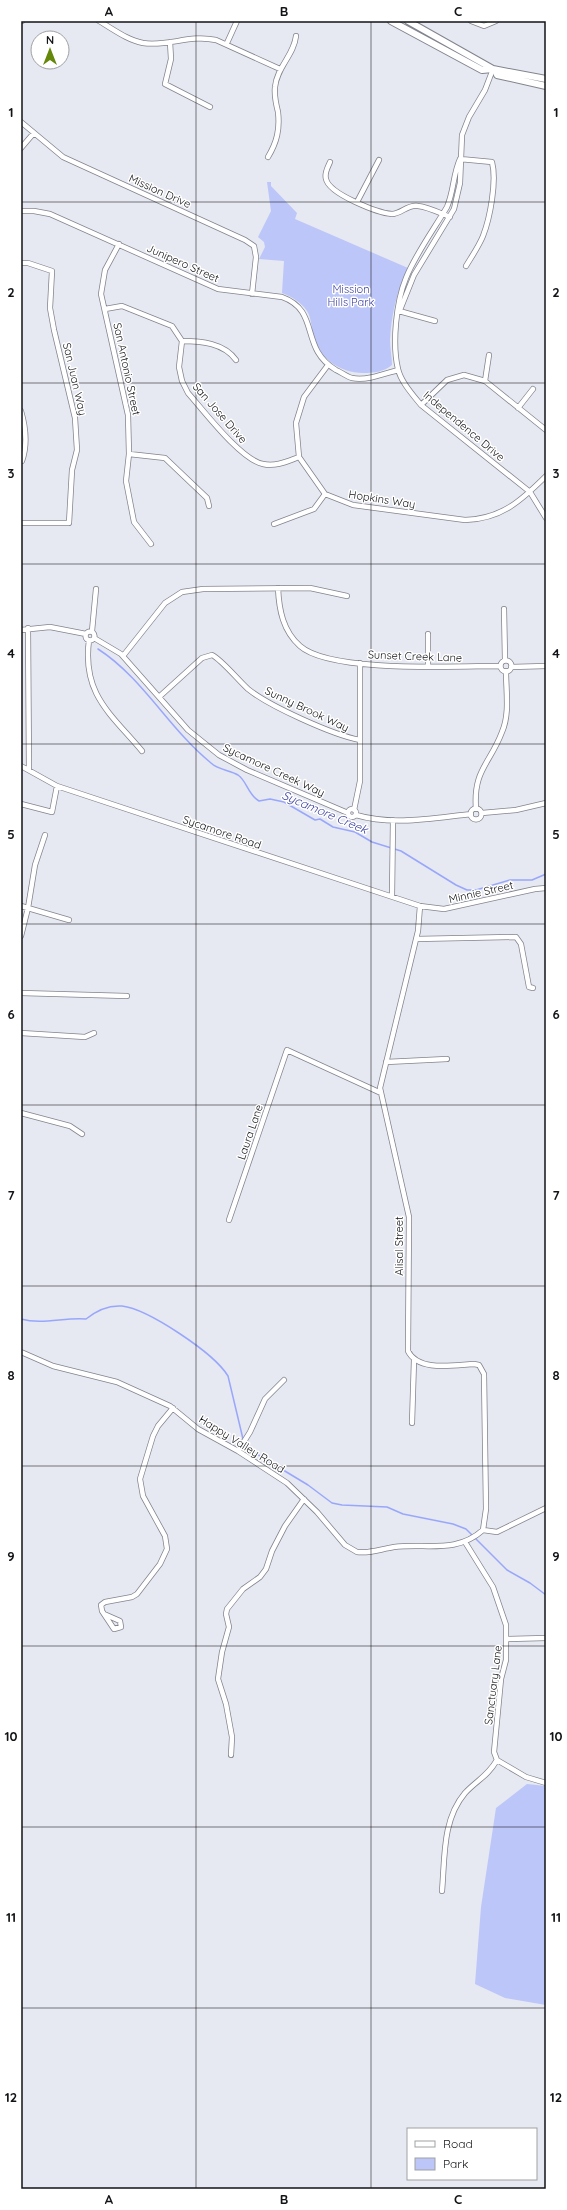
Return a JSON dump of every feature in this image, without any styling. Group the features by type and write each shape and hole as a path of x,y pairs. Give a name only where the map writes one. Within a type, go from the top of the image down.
{"main road":[{"path":"391,21 482,70 494,70 546,79"},
{"path":"408,21 494,70 497,75 546,86"}],"street":[{"path":"99,21 131,40 143,43 170,42 189,38 206,37 227,43 280,69"},
{"path":"227,43 237,21"},
{"path":"471,21 484,26 496,21"},
{"path":"268,157 276,143 278,132 275,86 280,69 295,45 296,36"},
{"path":"170,42 171,59 165,84 210,107"},
{"name":"Independence Drive","path":"399,311 414,275 450,217 458,195 460,159 465,126 485,90 494,70"},
{"name":"Mission Drive","path":"21,122 33,134 62,157 245,240 256,250 252,294"},
{"path":"21,148 33,134"},
{"path":"460,159 492,162 495,172 488,220 483,237 466,266"},
{"name":"Independence Drive","path":"460,159 456,168 452,196 406,279 399,311 396,335 398,370 410,392 421,404 530,492 546,518"},
{"path":"357,202 379,160"},
{"path":"330,162 326,172 326,179 330,187 337,193 386,213 395,214 407,207 418,206 450,217"},
{"name":"Junipero Street","path":"21,211 34,211 50,214 218,289 282,297 298,305 306,319 313,344 319,356 328,365 352,378 367,378 398,370"},
{"name":"San Antonio Street","path":"119,244 105,270 101,294 128,415 129,454 126,481 134,522 151,544"},
{"name":"San Juan Way","path":"21,263 28,263 52,271 50,308 76,418 77,450 72,470 69,523 21,523"},
{"path":"105,309 122,306 172,326 182,341 200,341 213,344 231,352 236,360"},
{"path":"399,311 435,321"},
{"name":"San Jose Drive","path":"182,341 179,367 182,381 188,393 247,457 259,463 274,465 299,457"},
{"path":"486,381 489,355"},
{"path":"274,524 314,509 325,494 299,457 296,435 299,410 304,397 328,365"},
{"path":"421,404 448,380 464,375 486,381 546,430"},
{"path":"518,408 533,389"},
{"path":"21,411 26,427 25,453 22,461"},
{"path":"129,454 165,458 207,498 209,506"},
{"name":"Hopkins Way","path":"325,494 353,505 465,520 478,519 504,512 530,492 546,476"},
{"name":"Sunset Creek Lane","path":"278,588 279,607 284,624 300,646 307,651 331,660 395,666 500,666"},
{"path":"89,640 94,638 92,631 96,589"},
{"path":"123,656 165,603 182,592 203,589 319,589 346,596"},
{"path":"504,609 506,660 511,666"},
{"path":"21,630 28,628 50,627 86,634 92,631"},
{"path":"28,628 29,770"},
{"path":"86,634 86,638 89,640 86,660 92,686 97,698 142,751"},
{"path":"428,634 428,666"},
{"name":"Sycamore Creek Way","path":"94,638 123,656 188,730 219,755 247,770 348,813 351,817 356,815"},
{"name":"Sunny Brook Way","path":"159,697 202,658 212,655 218,659 235,678 264,700 344,737 360,740"},
{"path":"506,660 501,662 500,666 506,671"},
{"path":"360,663 360,781 354,810 356,815 369,818 393,820 471,814 472,811 476,809"},
{"path":"476,809 475,789 478,778 503,732 506,715 506,671 511,666 546,666"},
{"name":"Sycamore Road","path":"21,766 57,786 420,906"},
{"path":"21,804 52,812 57,786"},
{"path":"476,809 482,813 516,810 546,803"},
{"path":"348,813 354,810"},
{"path":"471,814 472,817 477,819 481,817 482,813"},
{"path":"392,896 393,820"},
{"path":"21,936 28,908 35,865 45,835"},
{"path":"535,889 546,885"},
{"name":"Minnie Street","path":"420,906 444,909 535,889 546,888"},
{"path":"21,906 69,920"},
{"name":"Alisal Street","path":"414,1360 408,1351 407,1341 409,1217 381,1093 386,1062 416,939 420,906"},
{"path":"416,939 516,937 521,944 529,987 533,988"},
{"path":"21,993 128,996"},
{"path":"21,1033 85,1037 94,1033"},
{"name":"Laura Lane","path":"229,1220 287,1050 381,1093"},
{"path":"386,1062 447,1059"},
{"path":"21,1113 70,1126 82,1134"},
{"name":"Happy Valley Road","path":"21,1352 62,1369 117,1382 173,1408 198,1428 238,1450 274,1474 304,1499 345,1545 357,1552 395,1547 441,1546 465,1542 483,1530"},
{"path":"412,1423 414,1360 431,1365 480,1365 484,1374 486,1509 483,1530 497,1532 546,1508"},
{"path":"238,1450 248,1435 265,1399 284,1380"},
{"path":"104,1614 101,1609 102,1604 132,1597 137,1594 166,1555 167,1545 165,1536 143,1496 140,1479 153,1436 158,1426 173,1408"},
{"path":"231,1755 233,1748 231,1731 218,1679 222,1652 229,1627 226,1614 227,1608 243,1589 263,1573 285,1526 304,1499"},
{"name":"Sanctuary Lane","path":"465,1542 493,1587 502,1608 507,1638 506,1660 501,1680 494,1752 497,1760"},
{"path":"507,1638 546,1638"},
{"path":"442,1891 447,1831 453,1811 465,1794 490,1773 497,1760 526,1777 546,1783"}],"green space":[{"name":"Mission Hills Park","path":"267,182 271,182 271,186 297,213 295,219 408,268 393,312 390,340 392,365 382,371 363,373 355,372 332,363 321,352 313,335 310,317 307,311 296,300 282,293 284,261 259,259 265,247 264,242 258,237 271,211"},
{"path":"527,1784 546,1786 546,2005 505,1998 475,1984 481,1907 496,1808"}],"waterway":[{"name":"Sycamore Creek","path":"98,649 129,674 196,750 214,765 238,775 244,781 252,795 259,801 270,799 284,802 315,820 320,819 333,827 355,832 372,842 401,851 456,885 467,890 476,890 510,880 532,880 546,874"},
{"path":"21,1319 29,1321 86,1319 103,1309 112,1306 122,1306 148,1315 163,1323 209,1356 228,1376 243,1439"},
{"path":"246,1442 249,1449 308,1485 332,1503 342,1505 387,1507 403,1514 453,1524 466,1529 507,1570 530,1583 546,1595"}]}
